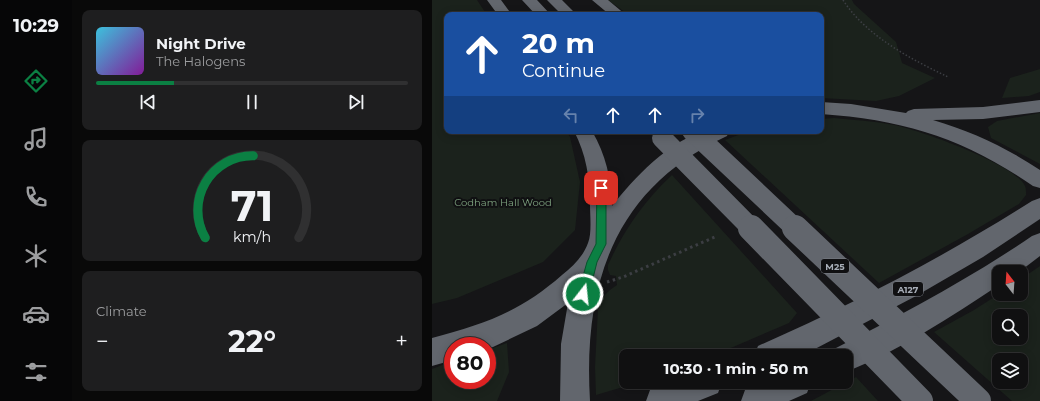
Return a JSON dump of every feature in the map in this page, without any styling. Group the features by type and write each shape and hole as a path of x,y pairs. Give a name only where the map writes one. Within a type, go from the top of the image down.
{"highway":[{"path":"494,0 503,12"},
{"path":"529,0 541,12"},
{"path":"554,0 567,12"},
{"path":"598,0 615,12"},
{"path":"896,116 983,113 1040,106"},
{"path":"824,108 855,110 896,116 924,123 970,140 991,150 1036,177"},
{"path":"575,401 574,363 577,326 593,263 600,174 594,153 585,134"},
{"name":"M25","path":"695,134 978,401"},
{"path":"432,352 478,338 526,318 568,286 593,263 635,195 663,164 692,144 714,134"},
{"path":"659,135 920,401"},
{"name":"A127","path":"783,349 872,308 939,272 1040,208"},
{"path":"853,355 899,332 962,295 1040,243"},
{"path":"661,401 690,389"},
{"path":"756,401 781,389"}],"path":[{"path":"843,0 848,8 888,44 916,63 948,77"},
{"path":"593,263 606,282 623,277 717,236"}],"green space":[{"name":"Codham Hall Wood","path":"432,0 477,0 485,12 444,12 444,134 568,134 570,137 580,182 575,230 543,262 457,298 432,304"},
{"path":"608,0 852,0 854,4 896,42 902,63 935,78 899,96 876,101 824,98 824,12 625,12"},
{"path":"1040,69 1040,92 1029,96 1002,98 1010,78"},
{"path":"1040,113 1040,164 991,138 988,127 997,121"},
{"path":"834,118 894,125 944,141 986,158 1018,177 1025,186 1026,195 1019,204 879,283 725,140 741,134 824,134 824,119"},
{"path":"672,175 797,313 789,323 728,349 619,349 619,388 596,395 595,367 598,309 605,295 617,285 616,276 610,275 608,265 628,228 652,195"},
{"path":"1040,266 1040,401 1012,401 998,389 1028,389 1028,353 992,353 992,383 934,332 992,298 992,301 1028,301 1028,274"},
{"path":"507,343 509,372 497,401 432,401 432,369 444,364 444,389 496,389 496,347"},
{"path":"856,377 878,401 811,401 834,389 853,389 853,379"}],"route":[{"path":"583,294 592,262 601,244 601,188"}]}
